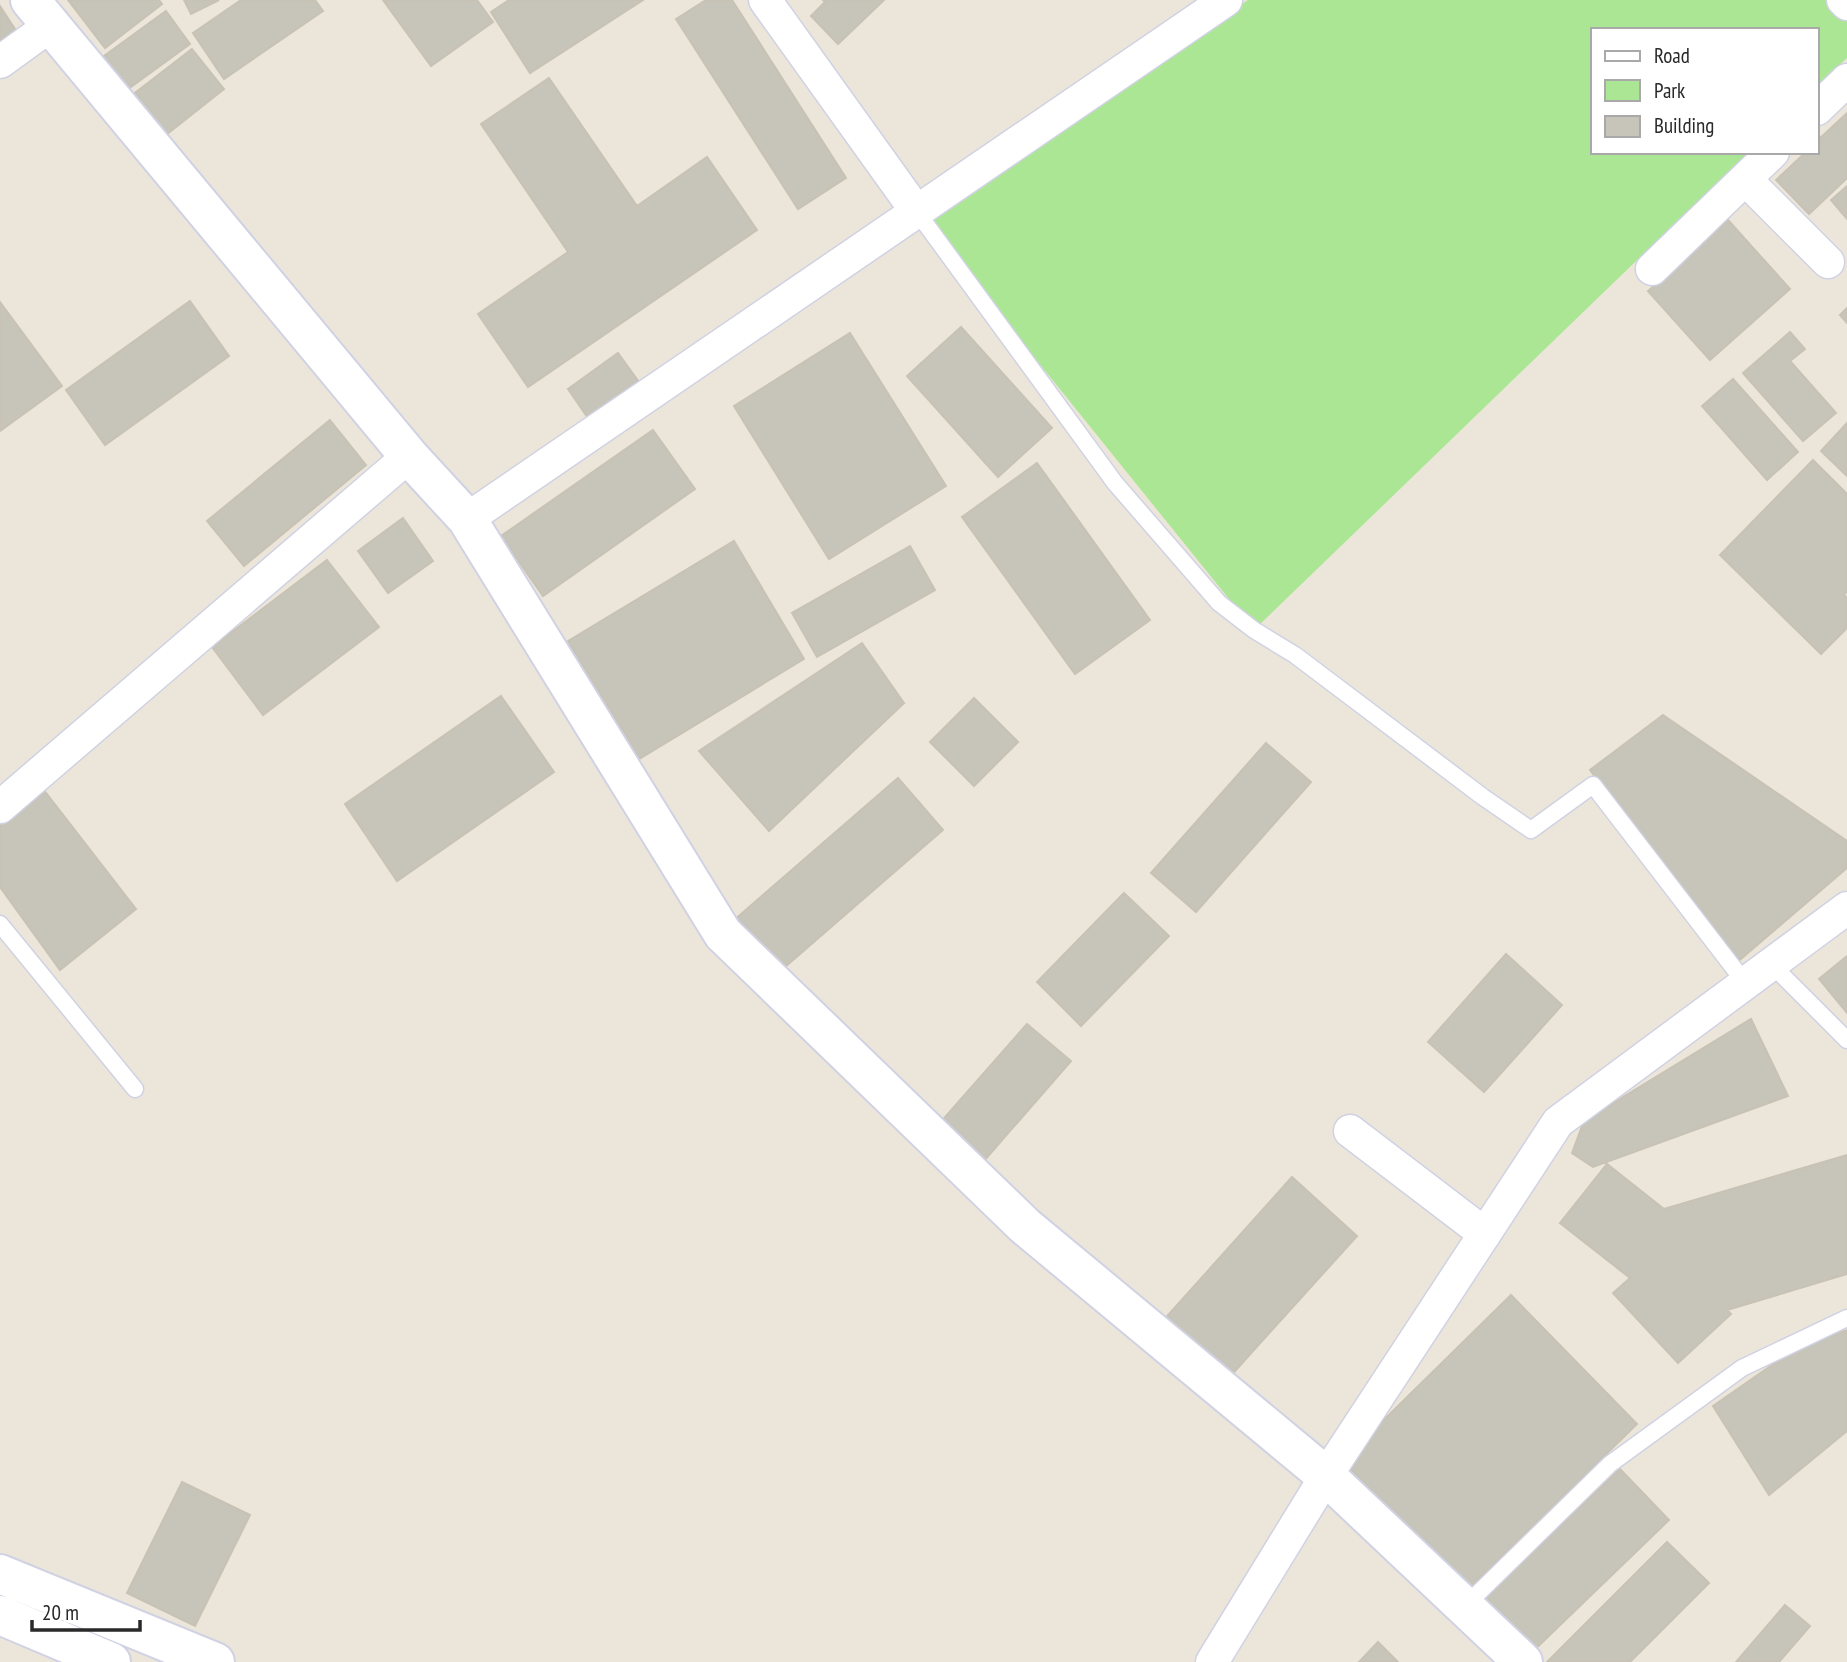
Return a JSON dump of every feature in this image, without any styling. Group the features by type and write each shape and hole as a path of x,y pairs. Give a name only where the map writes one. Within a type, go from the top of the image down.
{"street":[{"path":"765,0 917,212"},
{"path":"467,519 1226,0"},
{"path":"1843,0 1847,4"},
{"path":"0,62 40,13 409,456 467,519 723,934 1025,1226 1326,1476 1523,1662"},
{"path":"1819,107 1847,80"},
{"path":"1652,269 1771,154"},
{"path":"1745,179 1828,262"},
{"path":"0,807 409,456"},
{"path":"1212,1662 1326,1476 1558,1122 1847,908"},
{"path":"1350,1131 1485,1234"},
{"path":"0,1574 215,1662"},
{"path":"0,1615 111,1662"}],"lane":[{"path":"917,212 1115,483 1219,603 1254,630 1295,655 1531,830 1593,785 1746,984"},
{"path":"0,924 135,1089"},
{"path":"1771,964 1847,1040"},
{"path":"1464,1607 1610,1464 1742,1368 1847,1318"}],"green space":[{"path":"1248,0 1847,0 1847,58 1819,84 1819,28 1591,28 1591,154 1747,154 1254,630 917,212"}],"building":[{"path":"68,0 159,0 162,4 105,48"},
{"path":"184,0 219,0 191,14"},
{"path":"241,0 315,0 323,11 224,79 193,33"},
{"path":"383,0 477,0 493,22 431,66"},
{"path":"509,0 643,0 530,73 491,12"},
{"path":"706,0 732,0 846,178 798,209 676,19"},
{"path":"823,0 884,0 838,44 811,16 825,2"},
{"path":"0,6 24,43 0,58"},
{"path":"166,11 190,44 128,89 104,56"},
{"path":"192,49 224,89 167,134 135,93"},
{"path":"549,78 637,206 707,157 757,230 528,387 478,314 568,252 481,124"},
{"path":"1847,113 1847,178 1809,214 1776,180 1804,154 1819,154 1819,139"},
{"path":"1847,186 1847,219 1831,200"},
{"path":"1728,220 1790,289 1710,360 1648,291"},
{"path":"190,301 229,356 105,445 66,390"},
{"path":"0,302 62,386 0,431"},
{"path":"1847,308 1847,323 1840,315"},
{"path":"961,327 1052,428 998,477 907,376"},
{"path":"1790,332 1805,349 1790,361 1836,413 1803,441 1743,373"},
{"path":"850,333 946,486 829,559 734,406"},
{"path":"618,353 639,382 588,418 568,389"},
{"path":"1733,379 1798,452 1767,480 1702,406"},
{"path":"330,420 366,465 244,566 207,521"},
{"path":"1847,423 1847,476 1821,451"},
{"path":"653,430 695,489 543,596 501,536"},
{"path":"1813,460 1847,494 1847,591 1844,595 1847,598 1847,628 1821,654 1720,555"},
{"path":"1037,463 1150,620 1075,674 962,517"},
{"path":"403,518 433,561 388,593 358,551"},
{"path":"734,541 804,659 639,759 568,641"},
{"path":"910,546 935,590 817,657 792,613"},
{"path":"327,560 379,627 263,715 212,647"},
{"path":"862,643 904,703 769,831 699,751"},
{"path":"501,696 554,772 397,881 345,804"},
{"path":"974,698 1018,742 974,786 930,742"},
{"path":"1663,715 1847,841 1847,868 1735,964 1590,770"},
{"path":"1266,743 1311,782 1196,912 1151,873"},
{"path":"898,778 943,830 778,973 733,921"},
{"path":"40,785 136,909 60,970 0,887 0,819"},
{"path":"1124,893 1169,936 1081,1026 1037,982"},
{"path":"1506,954 1562,1005 1484,1092 1428,1042"},
{"path":"1847,956 1847,1013 1819,979"},
{"path":"1751,1019 1788,1096 1593,1167 1572,1153 1584,1121"},
{"path":"1027,1024 1071,1061 983,1162 939,1124"},
{"path":"1847,1155 1847,1274 1727,1310 1731,1314 1678,1363 1613,1293 1630,1278 1560,1223 1607,1164 1664,1209"},
{"path":"1292,1177 1357,1236 1226,1381 1161,1323"},
{"path":"1511,1295 1637,1424 1468,1589 1342,1461"},
{"path":"1847,1330 1847,1431 1769,1495 1713,1406 1795,1349"},
{"path":"1620,1469 1669,1520 1528,1656 1478,1604"},
{"path":"182,1482 250,1515 195,1626 127,1593"},
{"path":"1667,1542 1709,1583 1630,1662 1547,1662"},
{"path":"1785,1605 1810,1626 1779,1662 1736,1662"},
{"path":"1378,1642 1398,1662 1359,1662"}]}
